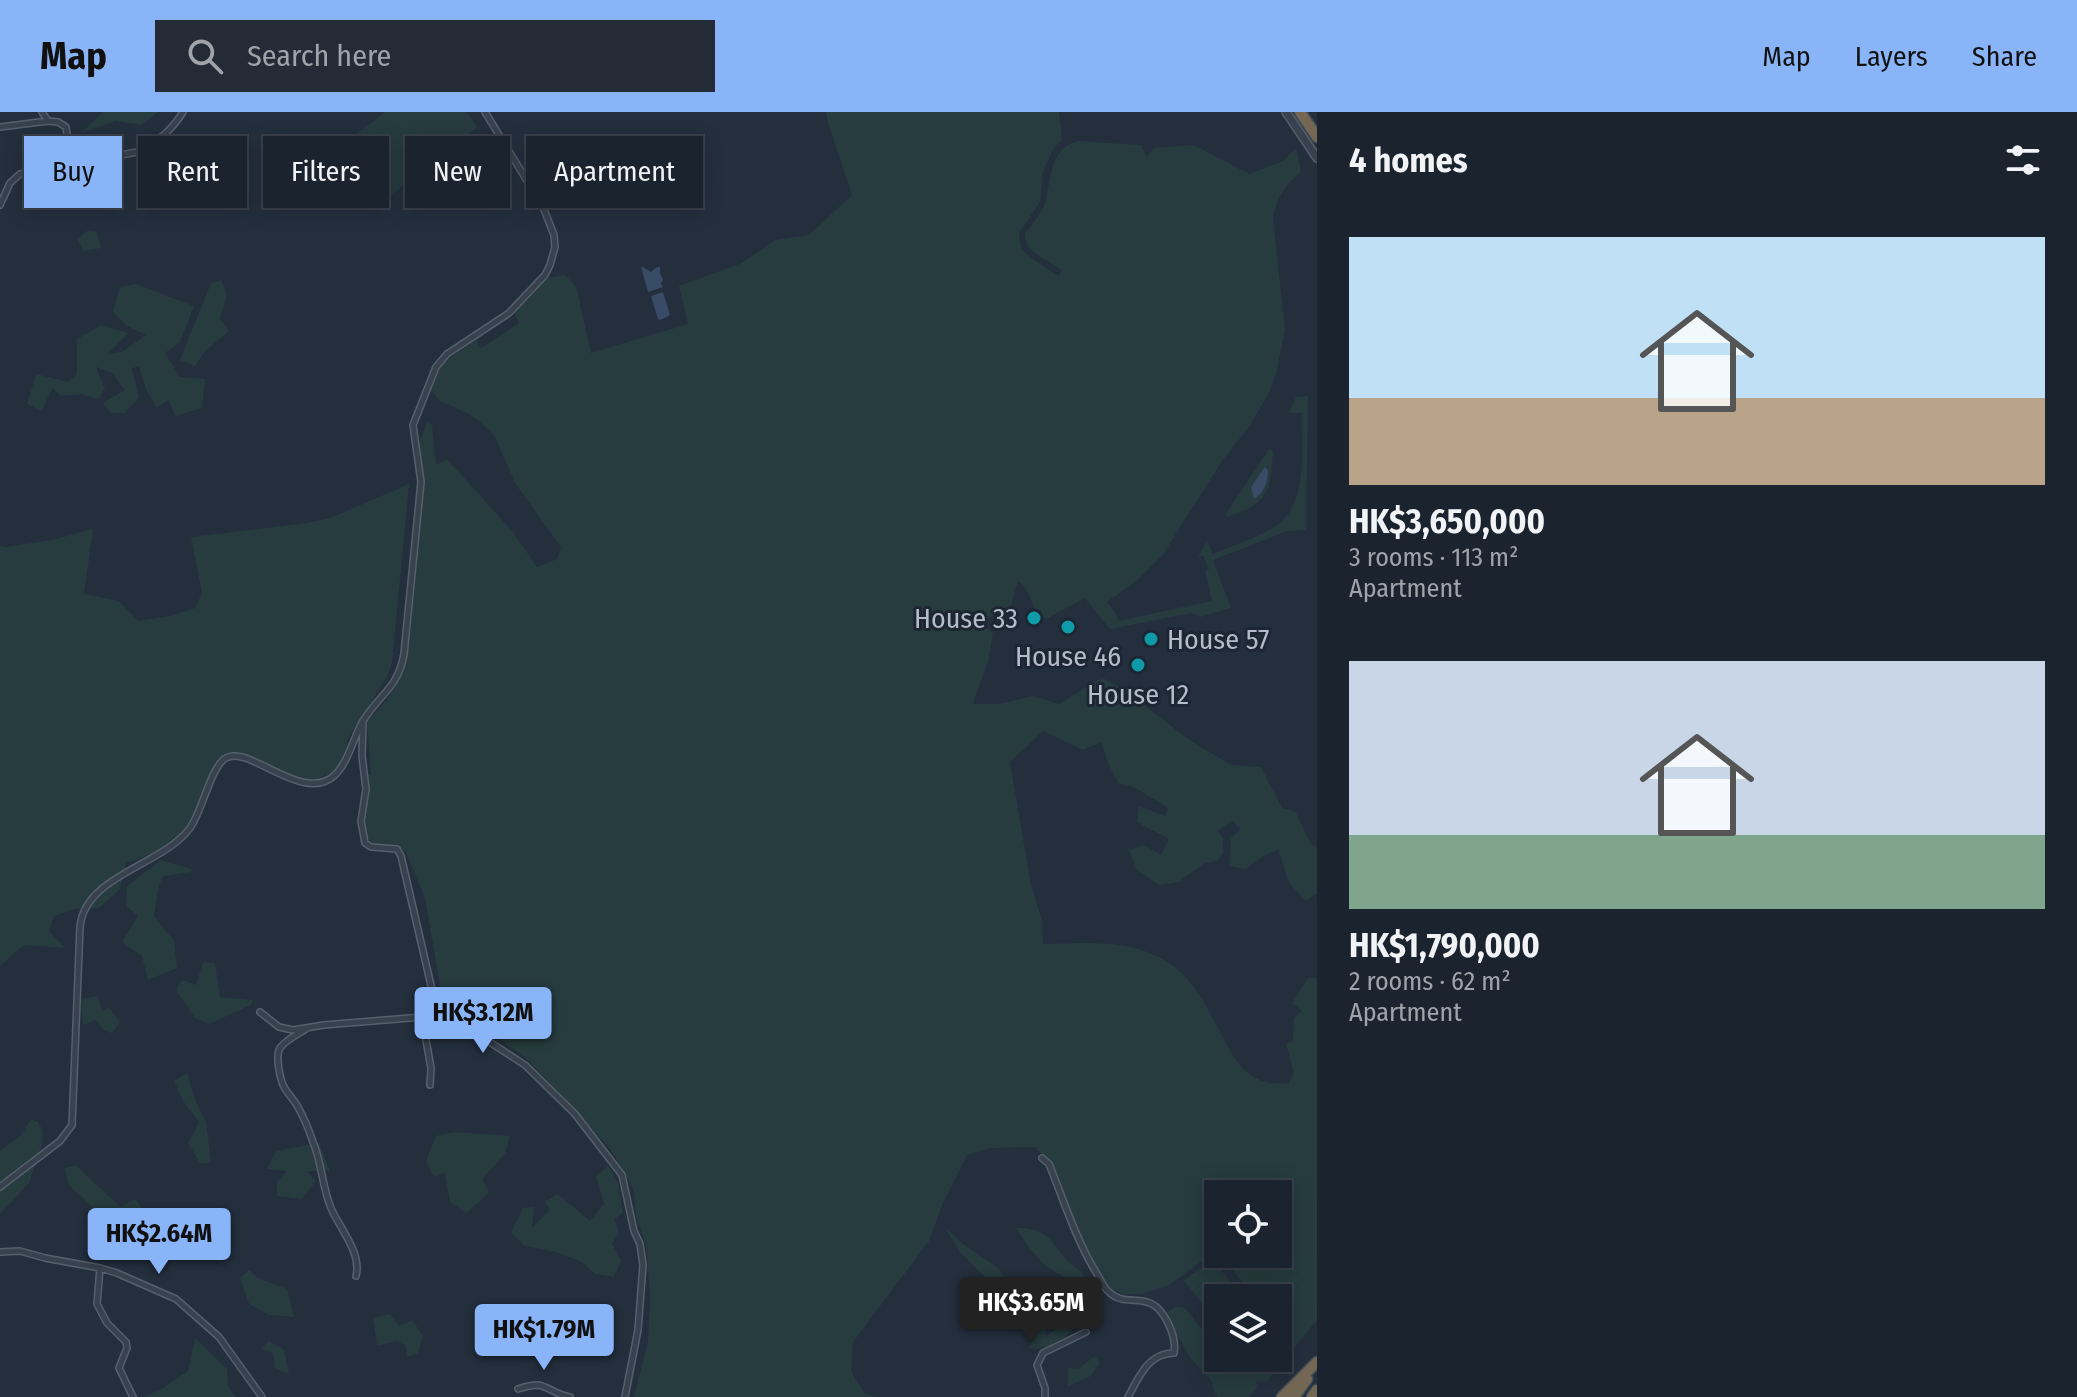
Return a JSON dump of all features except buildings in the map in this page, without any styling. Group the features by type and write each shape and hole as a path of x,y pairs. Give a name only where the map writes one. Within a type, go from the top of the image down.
{"highway":[{"path":"1300,112 1317,137"},
{"path":"1282,1397 1317,1364"},
{"path":"1294,1397 1317,1364"},
{"path":"1312,1397 1317,1390"}],"street":[{"path":"42,112 48,121"},
{"path":"122,155 154,144 169,133 183,112"},
{"path":"0,1187 60,1141 72,1125 80,923 88,901 185,835 198,815 218,765 226,757 241,756 298,781 322,782 332,777 340,769 363,721 394,683 403,659 421,482 413,435 417,413 442,359 509,313 545,275 555,247 554,235 543,207 485,112"},
{"path":"1286,112 1317,158"},
{"path":"0,127 58,122 66,127 67,136"},
{"path":"0,205 10,183 24,173"},
{"path":"363,721 366,789 361,821 365,843 371,847 397,849 401,856 436,1007 525,1065 575,1114 622,1175 643,1265 638,1330 625,1397"},
{"path":"260,1012 279,1027 293,1030 422,1017 436,1007"},
{"path":"422,1017 431,1068 430,1085"},
{"path":"307,1028 285,1042 277,1054 282,1084 298,1108 314,1144 329,1204 355,1258 356,1276"},
{"path":"1042,1158 1049,1164 1090,1263 1106,1290 1127,1300 1152,1303 1164,1314 1172,1331 1176,1345 1174,1353 1166,1353 1149,1363 1128,1397"},
{"path":"0,1252 20,1251 100,1268 176,1299 219,1337 262,1397"},
{"path":"100,1268 97,1304 107,1323 126,1342 127,1348 119,1368 133,1397"},
{"path":"1045,1397 1037,1365 1043,1353 1086,1332"},
{"path":"518,1389 536,1385 570,1397"}],"green space":[{"path":"103,112 158,112 141,125 116,121 81,133"},
{"path":"385,112 466,112 478,127 467,136 405,136 405,184 390,196 389,136 354,136"},
{"path":"826,112 1059,112 1062,139 1043,171 1040,202 1019,233 1021,248 1026,254 1058,276 1062,270 1033,251 1025,234 1045,204 1053,164 1069,145 1078,141 1141,145 1147,157 1154,148 1194,145 1249,174 1283,161 1296,148 1301,172 1282,192 1273,218 1285,330 1276,374 1268,395 1162,556 1135,582 1107,602 1118,621 1212,601 1205,571 1209,569 1203,555 1198,557 1207,542 1213,554 1271,529 1283,520 1292,507 1301,477 1302,413 1289,413 1296,397 1308,396 1306,530 1287,531 1213,560 1231,608 1200,617 1192,613 1110,629 1085,598 1046,619 1018,582 1010,608 984,620 982,625 993,633 988,662 973,702 999,704 1033,696 1059,704 1098,680 1105,679 1126,691 1188,739 1231,765 1261,767 1282,808 1295,811 1311,844 1317,848 1317,893 1306,901 1289,883 1278,849 1246,869 1229,866 1231,838 1240,830 1233,820 1217,831 1223,838 1223,853 1217,861 1204,863 1179,882 1159,885 1137,870 1129,850 1144,845 1161,855 1169,839 1137,822 1139,806 1165,816 1168,808 1134,787 1118,783 1102,742 1083,750 1043,731 1010,762 1031,885 1042,921 1043,944 1124,946 1139,949 1169,963 1197,992 1240,1065 1254,1077 1272,1083 1288,1084 1294,1073 1286,1044 1293,1041 1294,1018 1302,1011 1292,1003 1308,978 1317,978 1317,1320 1292,1350 1292,1284 1244,1284 1232,1268 1292,1268 1292,1180 1204,1180 1204,1259 1169,1285 1141,1294 1123,1294 1107,1286 1086,1256 1051,1162 1035,1147 990,1148 967,1155 942,1205 929,1241 853,1342 851,1371 864,1393 878,1397 634,1397 648,1342 650,1296 646,1245 636,1217 634,1192 626,1174 607,1145 525,1057 460,1020 442,997 425,898 406,853 397,845 373,844 366,835 361,777 371,774 367,722 400,680 406,655 424,483 419,443 428,420 432,426 436,465 447,459 513,532 537,567 557,559 561,547 515,483 494,435 469,414 440,401 429,387 442,364 476,340 481,348 519,323 513,311 547,278 565,275 576,286 591,353 688,324 679,286 742,263 775,240 809,235 852,195"},
{"path":"87,231 97,232 101,248 84,251 77,239"},
{"path":"221,280 227,295 220,318 229,331 205,351 195,366 180,360 211,283"},
{"path":"136,284 194,306 180,342 165,353 180,377 205,379 202,408 176,416 168,400 157,408 139,367 132,368 139,398 124,413 111,413 103,403 125,390 112,373 96,367 105,389 98,399 82,394 61,396 53,388 41,411 27,404 36,374 68,382 77,374 77,339 101,325 128,333 108,354 122,352 146,335 127,326 113,312 120,287"},
{"path":"1269,449 1273,451 1272,465 1265,494 1251,507 1227,517 1226,514"},
{"path":"409,484 392,663 387,677 347,740 347,760 337,778 329,774 313,780 289,774 239,753 218,762 196,811 172,842 157,852 126,863 120,889 99,908 74,909 54,916 49,931 65,948 24,945 0,966 0,546 52,540 93,529 84,594 119,601 138,621 195,608 202,593 191,537 330,518"},
{"path":"161,860 192,869 191,872 163,876 154,916 174,941 177,968 148,980 142,956 122,942 138,916 126,906 127,886"},
{"path":"203,962 215,963 220,997 253,1000 251,1005 209,1024 195,1018 176,990 182,980 196,985"},
{"path":"98,996 102,1012 109,1007 120,1022 112,1033 105,1031 96,1020 83,1025 81,999"},
{"path":"187,1073 206,1121 211,1163 200,1163 188,1143 199,1122 183,1101 174,1081"},
{"path":"31,1119 38,1122 43,1131 42,1145 29,1183 0,1214 0,1151 21,1135"},
{"path":"454,1132 510,1136 505,1154 482,1179 489,1192 466,1213 450,1202 445,1172 434,1177 426,1161 436,1136"},
{"path":"319,1143 330,1171 307,1171 316,1181 302,1199 277,1196 277,1181 287,1171 267,1169 276,1151"},
{"path":"76,1165 120,1207 135,1199 142,1208 119,1224 105,1227 91,1206 68,1184 65,1168"},
{"path":"608,1165 618,1182 623,1213 614,1219 619,1233 612,1243 621,1261 614,1277 595,1274 582,1262 556,1252 525,1246 511,1233 523,1208 534,1207 532,1228 550,1210 545,1202 558,1194 590,1221 604,1204 596,1177"},
{"path":"945,1227 963,1244 994,1265 1047,1325 1045,1337 1068,1325 1072,1311 1079,1320 1076,1326 1051,1345 1029,1348 1038,1330 960,1252"},
{"path":"1017,1228 1031,1229 1049,1238 1066,1259 1083,1272 1085,1283 1064,1277 1045,1264"},
{"path":"1204,1266 1204,1268 1220,1268 1232,1284 1204,1284 1204,1306 1184,1280"},
{"path":"249,1270 258,1278 287,1289 294,1317 269,1315 249,1304 240,1278"},
{"path":"1175,1307 1185,1308 1204,1332 1204,1372 1274,1372 1267,1381 1256,1382 1257,1387 1249,1397 1218,1397 1212,1381 1191,1359 1167,1317"},
{"path":"390,1314 399,1326 412,1320 423,1336 418,1353 408,1357 405,1345 396,1341 377,1346 373,1318"},
{"path":"195,1338 227,1369 228,1386 235,1397 143,1397 160,1390 188,1371"},
{"path":"269,1341 284,1350 289,1374 275,1368 273,1353 262,1349"},
{"path":"1095,1356 1100,1363 1091,1376 1068,1386 1068,1368 1078,1369"}],"water":[{"path":"641,266 651,272 660,267 663,287 648,292"},
{"path":"663,292 670,315 660,320 651,296"},
{"path":"1265,467 1268,470 1266,483 1254,499 1251,487"}],"place":[{"name":"House 33","path":"1034,618"},
{"name":"House 46","path":"1068,627"},
{"name":"House 57","path":"1151,639"},
{"name":"House 12","path":"1138,665"}]}
